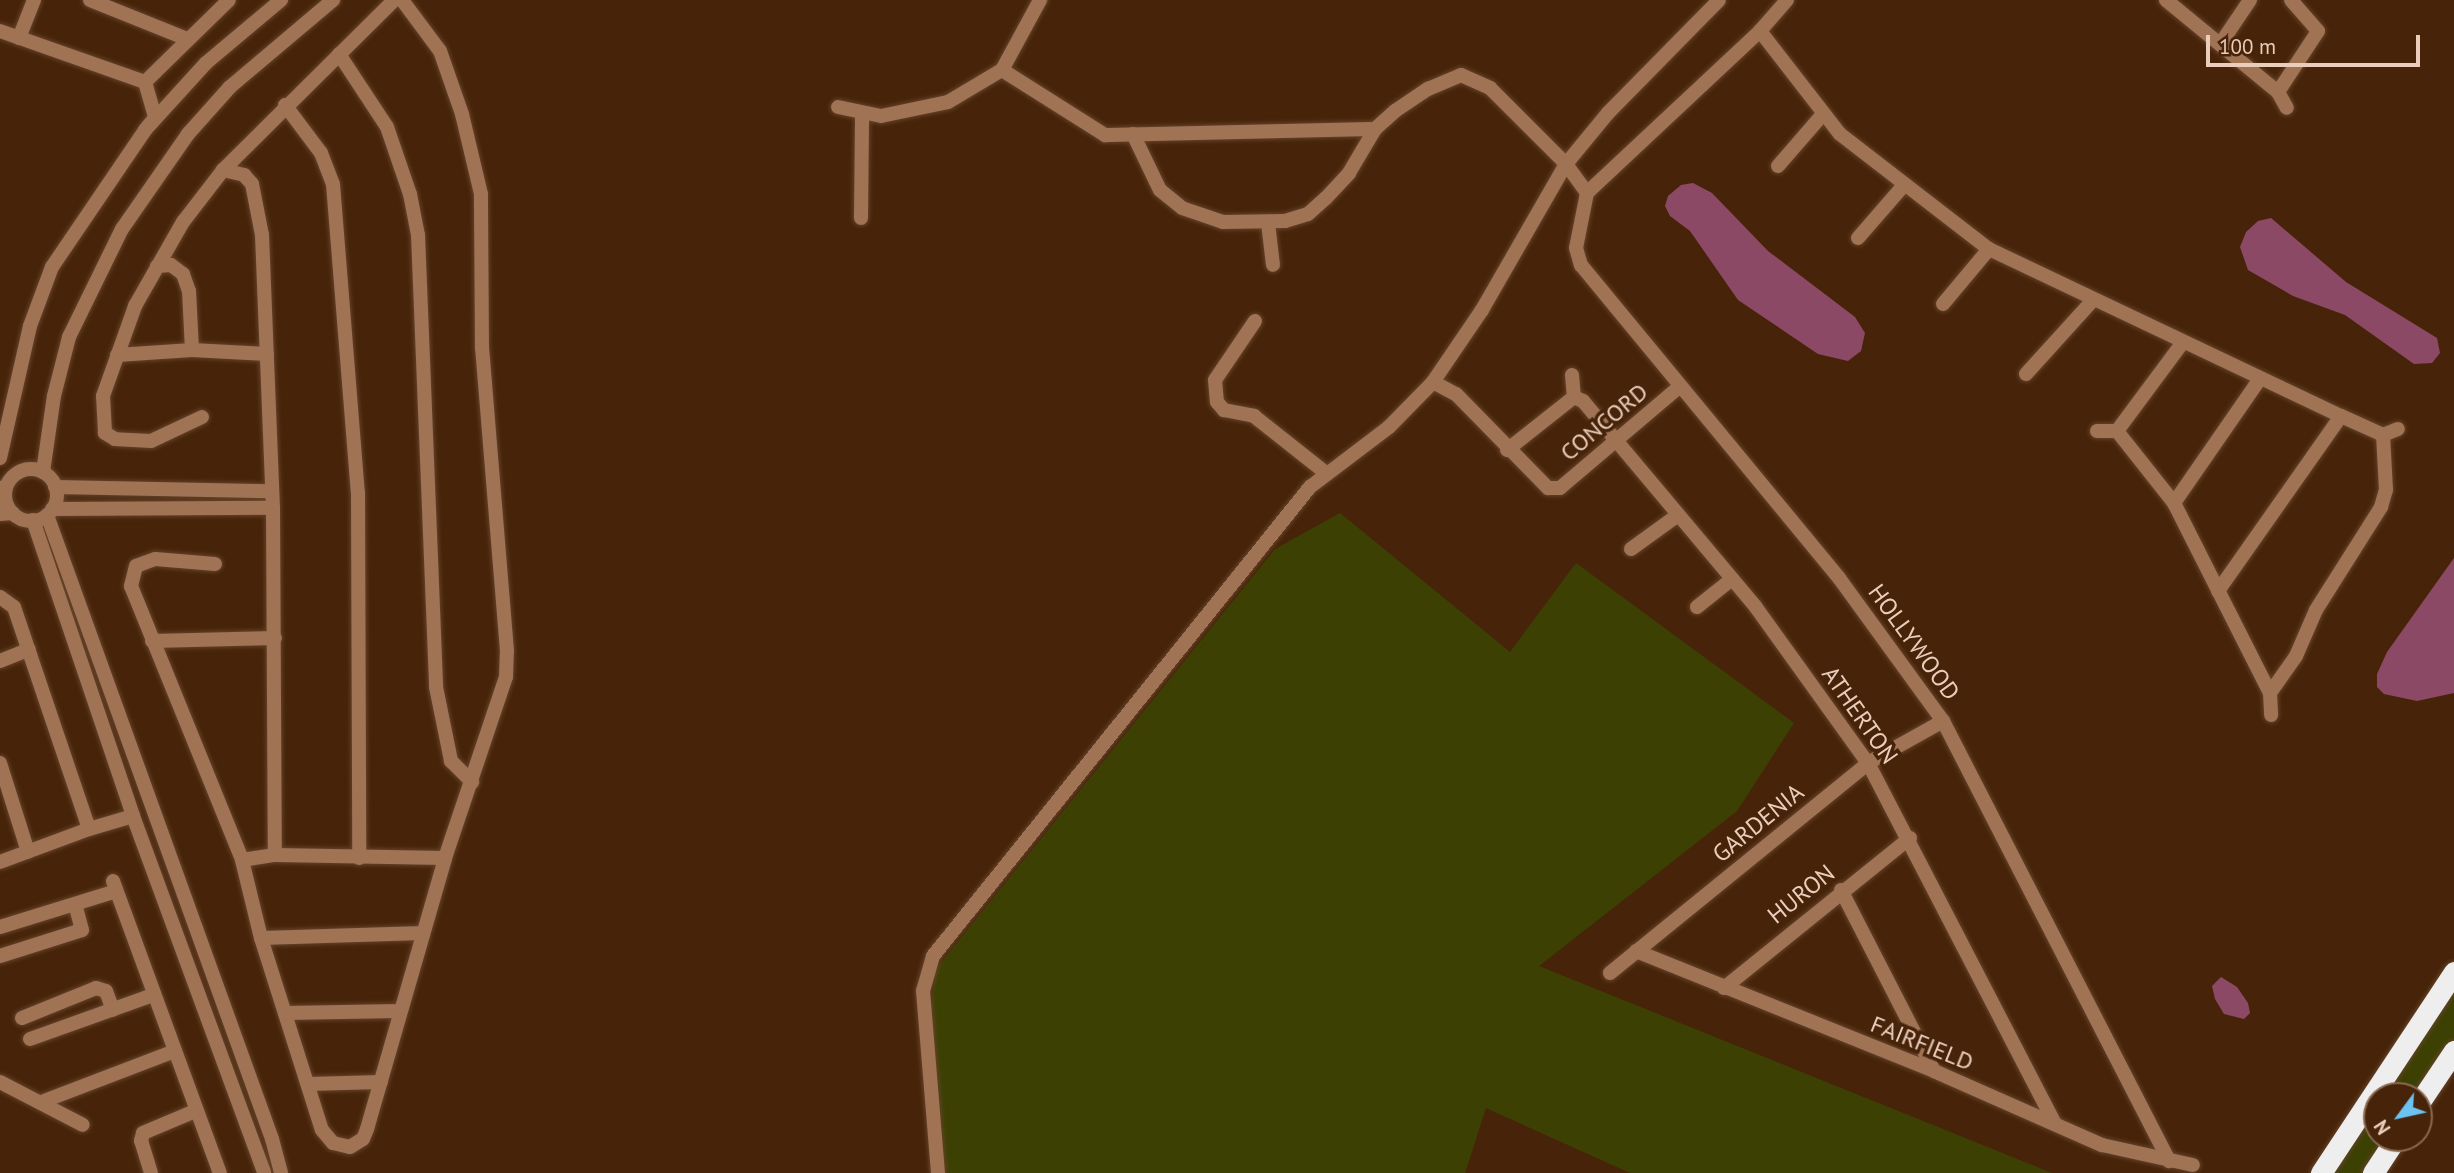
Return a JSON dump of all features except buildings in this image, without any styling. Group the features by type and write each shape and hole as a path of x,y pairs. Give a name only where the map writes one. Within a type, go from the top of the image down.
{"highway":[{"path":"2321,1173 2454,972"},
{"path":"2433,1082 2454,1051"},
{"path":"2373,1173 2387,1152"}],"street":[{"path":"19,38 34,0"},
{"path":"90,0 185,38"},
{"path":"145,82 185,38 229,0"},
{"path":"145,130 206,63 281,0"},
{"path":"43,472 54,396 69,337 122,229 174,152 222,96 333,0"},
{"path":"202,416 151,441 115,439 105,433 103,396 117,355 157,266 183,222 223,170 285,105 394,0"},
{"path":"215,564 155,559 136,566 131,586 242,860 261,938 327,1138 350,1147 363,1139 445,858 506,677 507,651 482,348 481,194 462,114 440,51 402,0"},
{"path":"838,107 862,115 881,116 948,103 1002,70 1040,0"},
{"path":"938,1173 923,991 933,956 1310,487 1389,427 1433,383 1488,300 1566,164 1608,113 1719,0"},
{"path":"1133,134 1160,190 1182,208 1223,222 1268,223 1308,214 1349,173 1375,129 1409,101 1461,75 1490,88 1566,164 1587,193 1760,31 1787,0"},
{"path":"2166,0 2278,92 2287,108"},
{"path":"2221,43 2250,0"},
{"path":"2278,92 2318,31 2291,0"},
{"path":"0,31 145,82"},
{"path":"1760,31 1823,114 1865,156 1989,249 2092,300 2383,435 2398,429"},
{"path":"339,54 387,127 407,182 418,235 436,687 451,761 472,782"},
{"path":"1002,70 1105,135 1375,129"},
{"path":"145,82 155,118 52,267 30,326 0,460 5,485 6,514 273,508"},
{"path":"285,105 321,153 333,184 358,493 359,858"},
{"path":"1778,166 1823,114"},
{"path":"861,218 862,115"},
{"path":"223,170 244,175 252,184 262,236 270,491 273,508 275,855"},
{"path":"1858,238 1904,185"},
{"name":"HOLLYWOOD","path":"1587,193 1576,237 1581,265 1678,388 1839,578 1943,721 2169,1161"},
{"path":"1268,223 1273,265"},
{"path":"1943,304 1989,249"},
{"path":"157,266 171,265 183,274 189,291 192,350"},
{"path":"2025,374 2092,300"},
{"path":"1255,321 1214,380 1217,402 1224,410 1254,416 1326,473"},
{"path":"2117,431 2183,342"},
{"path":"117,355 192,350 267,354"},
{"path":"1507,450 1574,397 1572,374"},
{"path":"2174,503 2260,379"},
{"name":"CONCORD","path":"1433,383 1455,394 1534,479 1548,488 1560,488 1678,388"},
{"name":"ATHERTON","path":"1574,397 1583,401 1732,579 1868,763 1910,838 2055,1123"},
{"path":"2218,591 2341,416"},
{"path":"2097,431 2117,431"},
{"path":"2117,431 2174,503 2270,693 2271,715"},
{"path":"2270,693 2296,656 2316,610 2381,507 2386,491 2383,435"},
{"path":"5,485 22,470 43,472 55,487"},
{"path":"55,487 270,491"},
{"path":"55,487 44,514 133,816 264,1173"},
{"path":"44,514 268,1126 280,1173"},
{"path":"1631,549 1678,515"},
{"path":"1697,607 1732,579"},
{"path":"0,597 14,607 89,829"},
{"path":"152,641 275,638"},
{"path":"0,660 29,649"},
{"name":"GARDENIA","path":"1609,973 1868,763 1943,721"},
{"path":"0,763 28,852"},
{"path":"0,862 133,816"},
{"name":"HURON","path":"1724,988 1910,838"},
{"path":"242,860 275,855 445,858"},
{"path":"0,928 75,904 115,886 195,1111 220,1173"},
{"path":"1841,891 1934,1071"},
{"path":"1,959 82,930 75,904"},
{"path":"261,938 423,933"},
{"name":"FAIRFIELD","path":"1636,951 1934,1071 2124,1153 2193,1165"},
{"path":"113,1010 106,991 96,988 20,1016 31,1045 153,995"},
{"path":"285,1013 400,1012"},
{"path":"44,1101 174,1051"},
{"path":"0,1082 44,1101 83,1125"},
{"path":"309,1084 381,1082"},
{"path":"151,1173 141,1141 143,1133 195,1111"}],"green space":[{"path":"1340,513 1510,652 1576,563 1794,723 1737,811 1539,966 2052,1173 1630,1173 1486,1108 1465,1173 945,1173 931,1006 935,970 1275,549"},
{"path":"2454,991 2454,1040 2440,1062 2426,1082 2393,1082"},
{"path":"2363,1128 2363,1152 2380,1152 2366,1173 2332,1173"}],"shaded area":[{"path":"1693,183 1712,193 1768,251 1855,317 1865,333 1861,351 1848,361 1818,354 1738,300 1690,231 1670,216 1665,206 1668,196 1681,185"},
{"path":"2271,218 2346,282 2437,338 2440,353 2432,363 2414,364 2345,315 2293,296 2248,270 2240,247 2246,232 2258,221"},
{"path":"2454,558 2454,693 2417,701 2384,694 2377,687 2377,674 2387,652"},
{"path":"2221,977 2237,987 2248,1003 2250,1013 2244,1019 2224,1014 2215,999 2212,986"}]}
